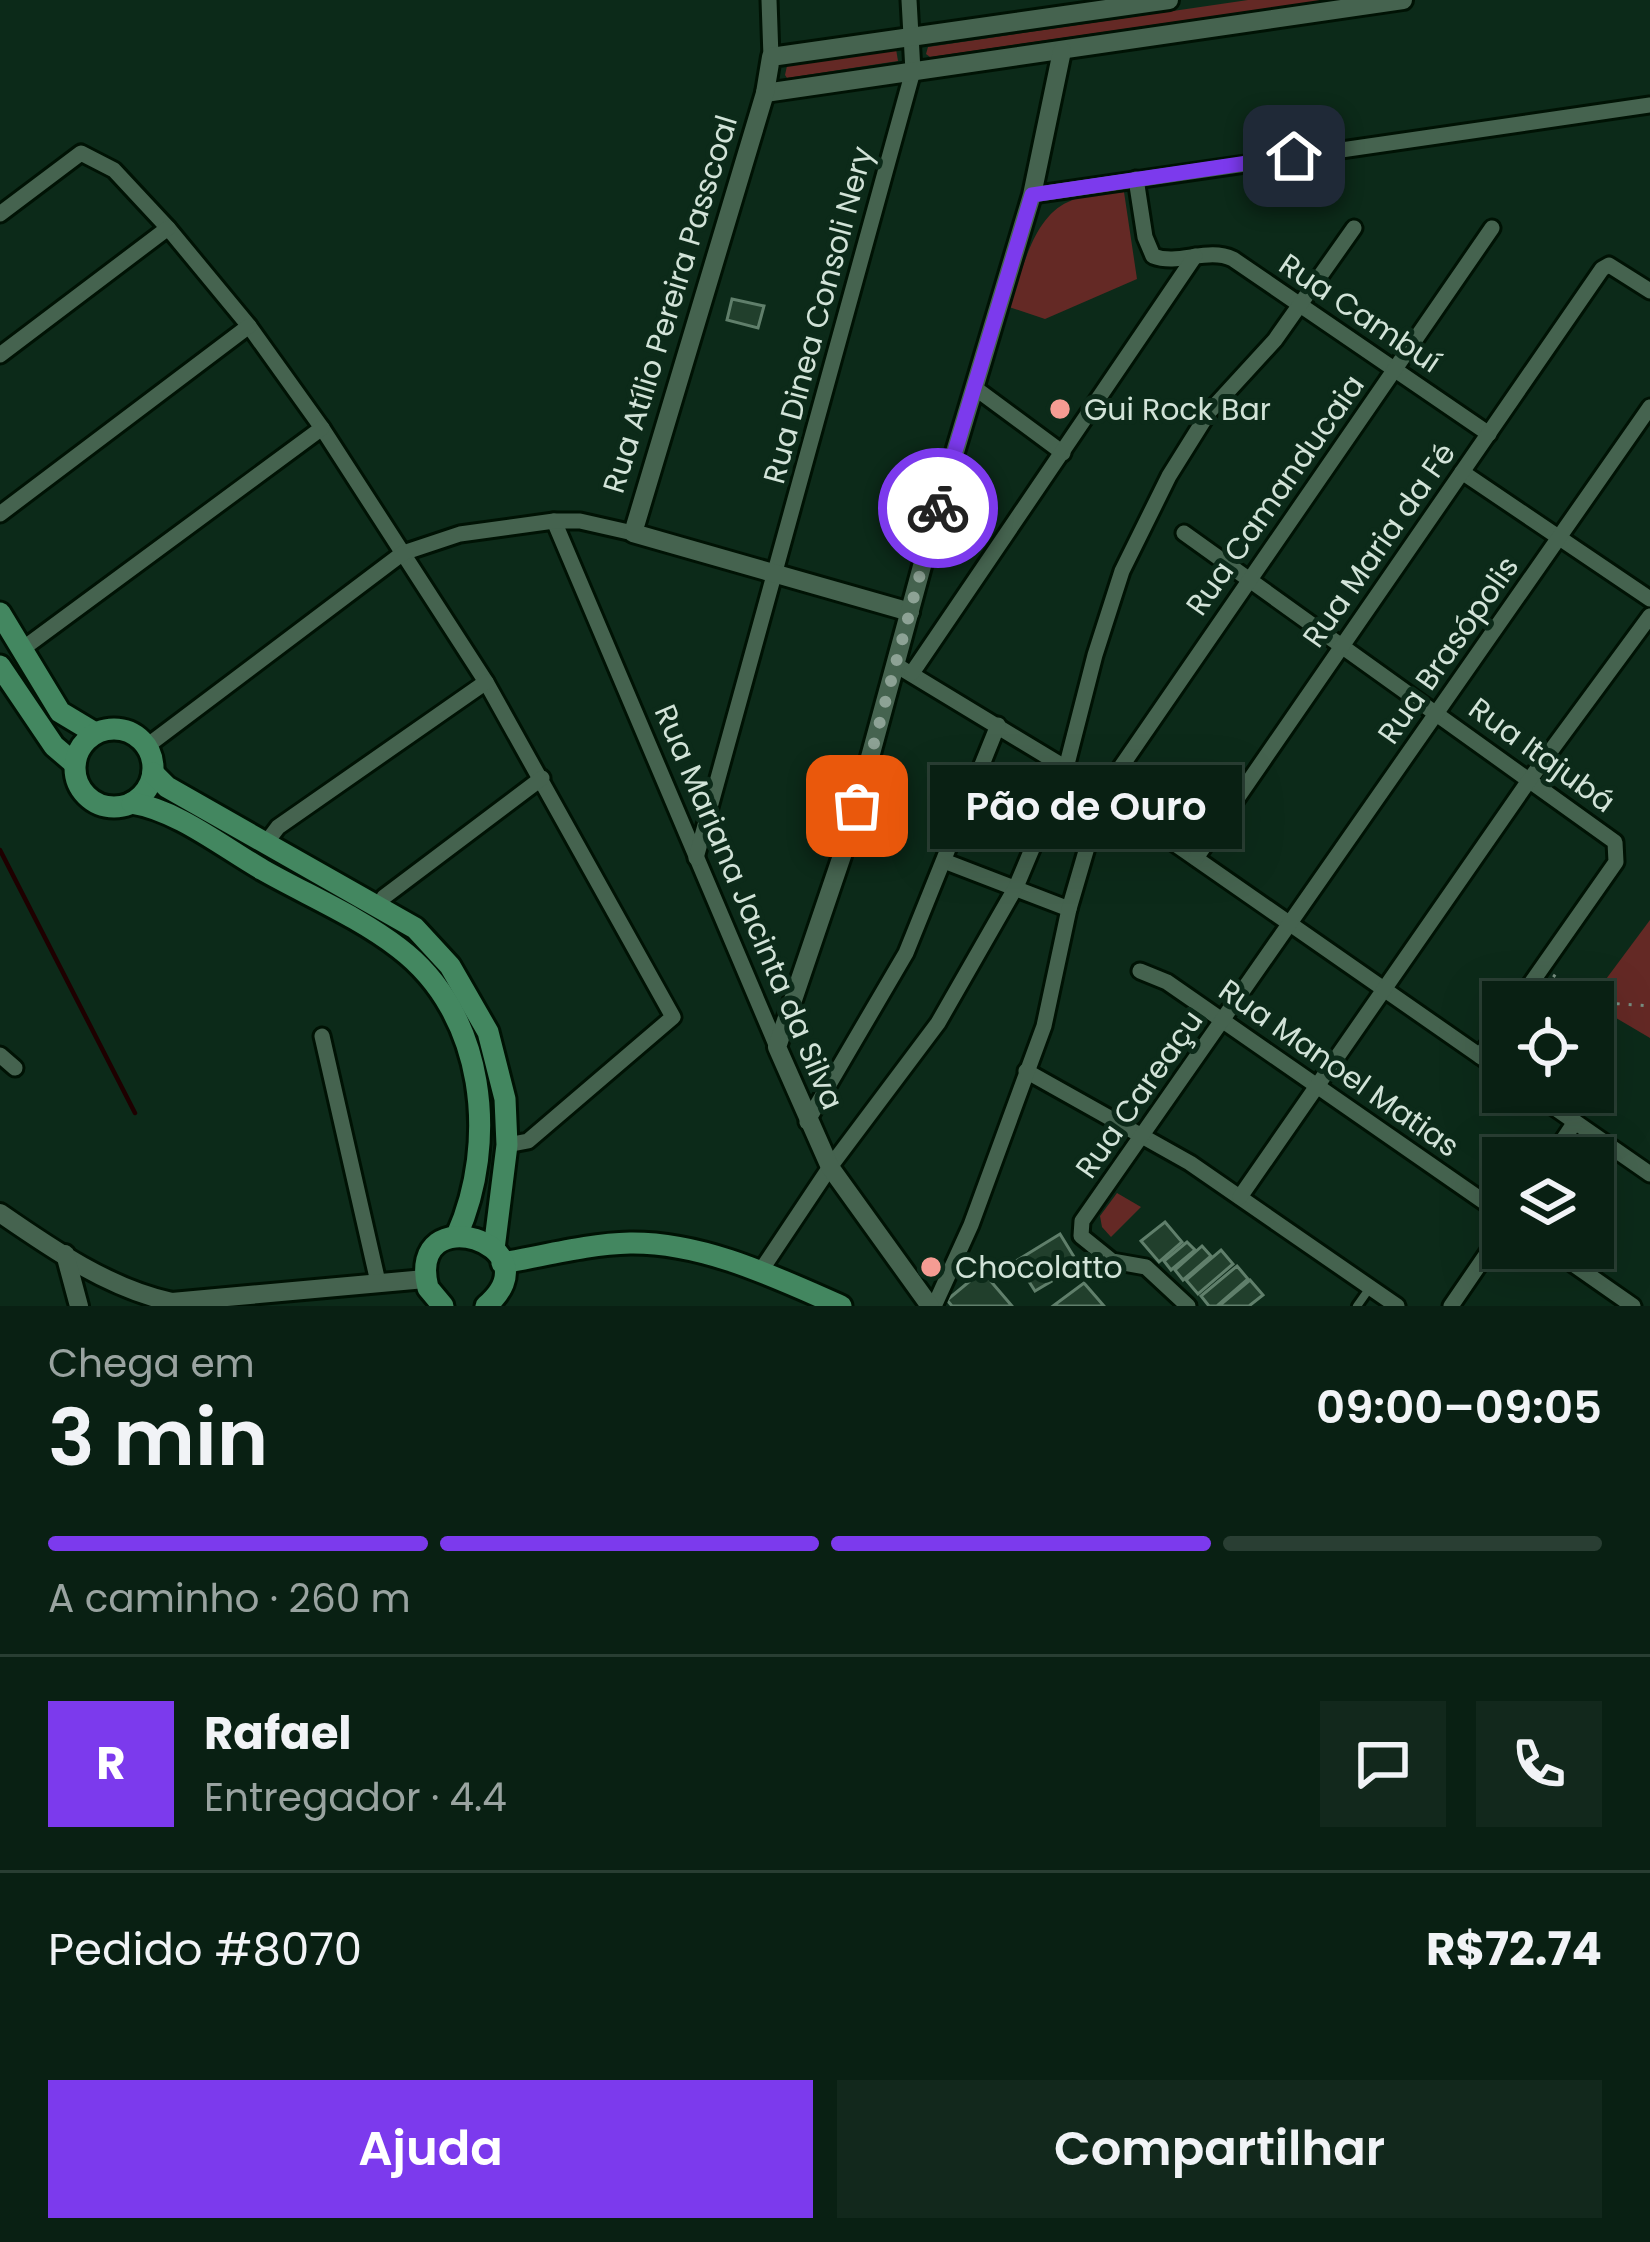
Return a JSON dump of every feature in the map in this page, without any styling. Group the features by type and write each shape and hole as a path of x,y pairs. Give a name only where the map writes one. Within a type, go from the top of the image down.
{"main road":[{"path":"0,613 60,712 95,733 124,730 147,746 153,773 167,787 415,928 478,1009 502,1076 507,1145 498,1256 502,1283 486,1306"},
{"path":"0,666 54,746 74,764"},
{"path":"95,733 81,746 74,764 77,782 88,798 114,807 132,803 146,790 153,773"},
{"path":"132,803 182,824 399,948 430,982 455,1020 480,1102 482,1144 457,1235"},
{"path":"363,928 377,907"},
{"path":"442,1306 425,1279 432,1251 457,1235 481,1238 498,1256"},
{"path":"498,1256 630,1244 686,1249 760,1272 825,1303"}],"street":[{"path":"769,0 771,57 1168,0"},
{"name":"Rua Dinea Consoli Nery","path":"696,858 913,71 909,0"},
{"path":"765,93 1403,0"},
{"path":"777,1047 904,669 910,612 1032,195 1062,52"},
{"name":"Rua Atílio Pereira Passcoal","path":"633,532 765,93 771,57"},
{"path":"1032,195 1650,105"},
{"path":"1617,110 1650,120"},
{"path":"0,214 81,153 114,170 168,228 249,326 322,428 486,682 674,1017 528,1142 507,1145"},
{"name":"Rua Cambuí","path":"1136,179 1145,237 1153,256 1169,260 1227,256 1489,434"},
{"path":"0,355 168,228"},
{"path":"760,1272 830,1167 938,1023 1016,886 1066,768 1108,610 1144,522 1209,412 1264,355 1354,228"},
{"name":"Rua Camanducaia","path":"933,1303 971,1225 1044,1026 1102,793 1492,228"},
{"path":"904,669 1063,453 1195,256"},
{"name":"Rua Maria da Fé","path":"1196,858 1602,269 1610,265 1650,291"},
{"path":"0,514 249,326"},
{"path":"975,388 1063,453"},
{"name":"Rua Brasópolis","path":"1290,924 1650,407"},
{"path":"21,650 322,428"},
{"path":"1462,472 1650,599"},
{"name":"Rua Mariana Jacinta da Silva","path":"554,521 807,1122 830,1167 874,1232 933,1303"},
{"path":"147,746 403,553 460,534 580,521 910,612"},
{"name":"Rua Itajubá","path":"1184,533 1616,842 1616,862 1542,968"},
{"path":"1240,1197 1530,778 1650,616"},
{"path":"904,669 1066,768 1482,1053"},
{"path":"266,843 278,827 486,682"},
{"path":"807,1122 898,968 998,725"},
{"path":"377,907 542,778"},
{"path":"944,861 1070,909"},
{"name":"Rua Careaçu","path":"1188,1306 1146,1267 1112,1261 1081,1235 1082,1221 1290,924"},
{"path":"1532,981 1542,968"},
{"name":"Rua Manoel Matias","path":"1140,971 1167,982 1482,1200"},
{"path":"322,1036 378,1282"},
{"path":"0,1055 15,1068"},
{"path":"1026,1071 1240,1197 1397,1306"},
{"path":"1562,1113 1650,1174"},
{"path":"1565,1137 1575,1122"},
{"path":"0,1213 130,1290 172,1302 425,1279"},
{"path":"65,1254 79,1306"},
{"path":"1451,1306 1482,1261"},
{"path":"1580,1269 1633,1306"}],"lane":[{"path":"1357,1306 1370,1287"}],"path":[{"path":"1542,968 1593,1002 1650,1006"}],"shaded area":[{"path":"1248,0 1326,0 926,54 928,47"},
{"path":"896,49 898,61 785,75 787,66"},
{"path":"1124,192 1137,279 1045,319 1009,307 1045,220 1081,197"},
{"path":"1650,920 1650,1038 1614,1017 1614,981 1605,981"},
{"path":"1117,1193 1141,1207 1111,1237 1100,1216"}],"building":[{"path":"732,299 764,306 758,328 727,320"},
{"path":"1165,1222 1182,1242 1159,1262 1141,1241"},
{"path":"1060,1234 1079,1265 1035,1291 1016,1261"},
{"path":"1187,1242 1195,1250 1171,1270 1164,1261"},
{"path":"1202,1246 1211,1256 1183,1280 1175,1270"},
{"path":"1221,1250 1233,1264 1198,1294 1186,1280"},
{"path":"1237,1266 1248,1279 1217,1306 1209,1306 1201,1296"},
{"path":"982,1271 1012,1306 952,1306 947,1300"},
{"path":"1250,1280 1263,1295 1249,1306 1219,1306"},
{"path":"1084,1283 1104,1306 1053,1306"}],"waterway":[{"path":"0,850 135,1113"}],"way so far":[{"path":"857,806 938,508"}],"place":[{"name":"Gui Rock Bar","path":"1060,409"},
{"name":"Pão de Ouro","path":"857,806"},
{"name":"Chocolatto","path":"931,1267"}],"route":[{"path":"938,508 1032,195 1294,156"}]}
